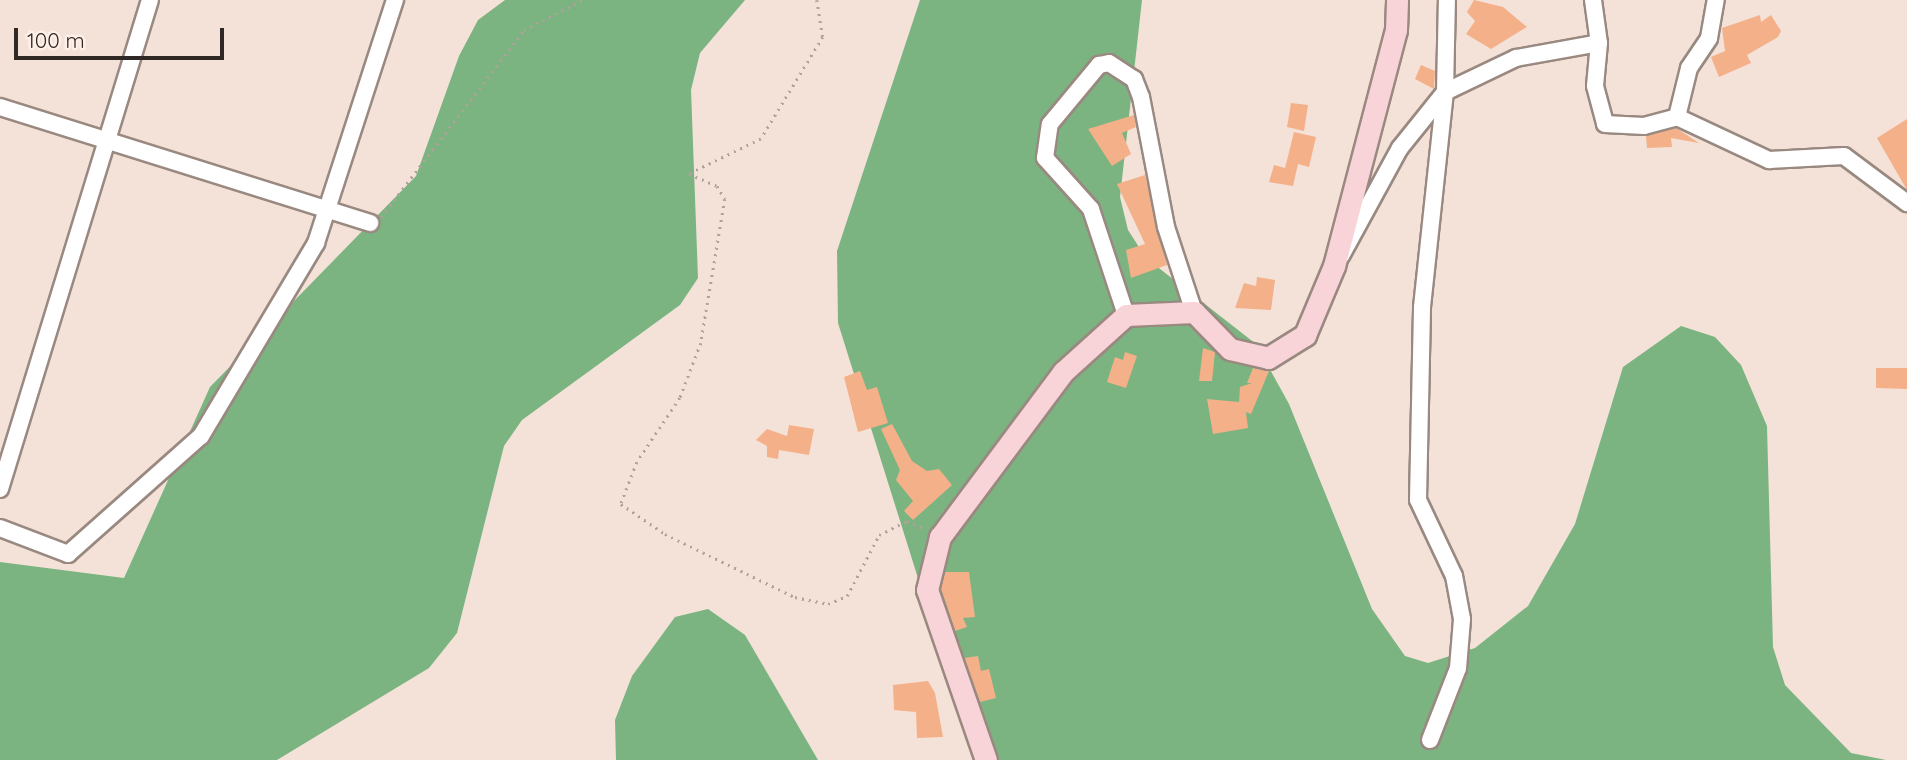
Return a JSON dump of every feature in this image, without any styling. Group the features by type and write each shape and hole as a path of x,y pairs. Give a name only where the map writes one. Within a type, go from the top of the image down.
{"street":[{"path":"0,489 4,466 150,0"},
{"path":"0,528 68,554 201,436 255,336 300,275 329,210 395,0"},
{"path":"1334,266 1396,30 1398,0"},
{"path":"1430,740 1458,668 1462,620 1454,576 1418,500 1422,307 1446,92 1447,0"},
{"path":"1593,0 1599,43 1595,86 1605,124 1644,126 1677,117 1769,160 1844,156 1907,203"},
{"path":"1677,117 1689,68 1709,38 1716,0"},
{"path":"1126,315 1091,209 1045,158 1050,124 1099,65 1109,64 1134,79 1141,97 1166,227 1194,312 1230,349 1268,358 1305,335 1334,266 1400,148 1446,92 1516,58 1599,43"},
{"path":"0,107 370,223"},
{"path":"986,760 926,590 940,537 1063,372 1126,315 1194,312"}],"path":[{"path":"370,223 390,206 524,30 582,0"},
{"path":"817,0 822,37 761,139 689,174 717,186 725,199 701,343 680,398 637,462 621,505 665,534 795,597 828,604 848,596 870,545 892,526 907,521 940,537"}],"green space":[{"path":"505,0 745,0 700,53 691,90 698,278 680,305 522,420 504,446 457,633 429,668 277,760 0,760 0,562 124,578 210,387 416,176 459,56 478,20"},
{"path":"920,0 1142,0 1120,197 1128,230 1146,258 1256,344 1289,404 1372,609 1405,656 1428,663 1475,648 1528,606 1575,524 1623,367 1681,326 1715,337 1741,365 1767,426 1773,647 1785,685 1851,753 1886,760 975,760 838,323 837,251"},
{"path":"708,609 745,635 818,760 616,760 615,720 632,676 675,617"}],"building":[{"path":"1474,0 1503,7 1527,27 1491,49 1466,34 1475,21 1467,12"},
{"path":"1760,15 1761,22 1771,15 1781,31 1778,37 1747,55 1751,63 1719,77 1711,57 1725,51 1722,28"},
{"path":"1421,65 1435,71 1434,89 1415,79"},
{"path":"1291,103 1308,105 1304,131 1287,127"},
{"path":"1134,115 1136,127 1122,133 1131,154 1112,166 1088,129"},
{"path":"1907,119 1907,190 1877,138"},
{"path":"1676,128 1699,143 1671,138 1672,147 1647,148 1646,136"},
{"path":"1294,132 1316,137 1309,167 1298,164 1293,186 1269,182 1274,165 1285,168"},
{"path":"1145,175 1167,265 1131,278 1126,250 1145,244 1117,184"},
{"path":"1257,277 1275,280 1271,310 1235,308 1244,283 1256,286"},
{"path":"1203,348 1215,352 1212,381 1199,381"},
{"path":"1125,352 1137,356 1126,388 1107,382 1115,357 1123,360"},
{"path":"1253,368 1269,371 1251,414 1246,412 1248,428 1213,434 1207,399 1239,402 1240,387 1252,383 1247,383"},
{"path":"1876,368 1907,368 1907,389 1876,388"},
{"path":"860,371 867,390 877,387 888,423 858,432 844,377"},
{"path":"892,424 912,461 927,471 939,469 952,485 913,520 904,511 913,501 896,480 900,470 881,429"},
{"path":"789,425 814,429 809,455 779,450 778,459 767,457 767,446 756,440 767,429 787,436"},
{"path":"945,572 969,572 975,617 963,618 967,627 955,631 941,589"},
{"path":"978,656 981,671 989,669 996,698 980,702 964,658"},
{"path":"928,681 935,693 943,737 917,738 916,712 894,710 893,685"}]}
